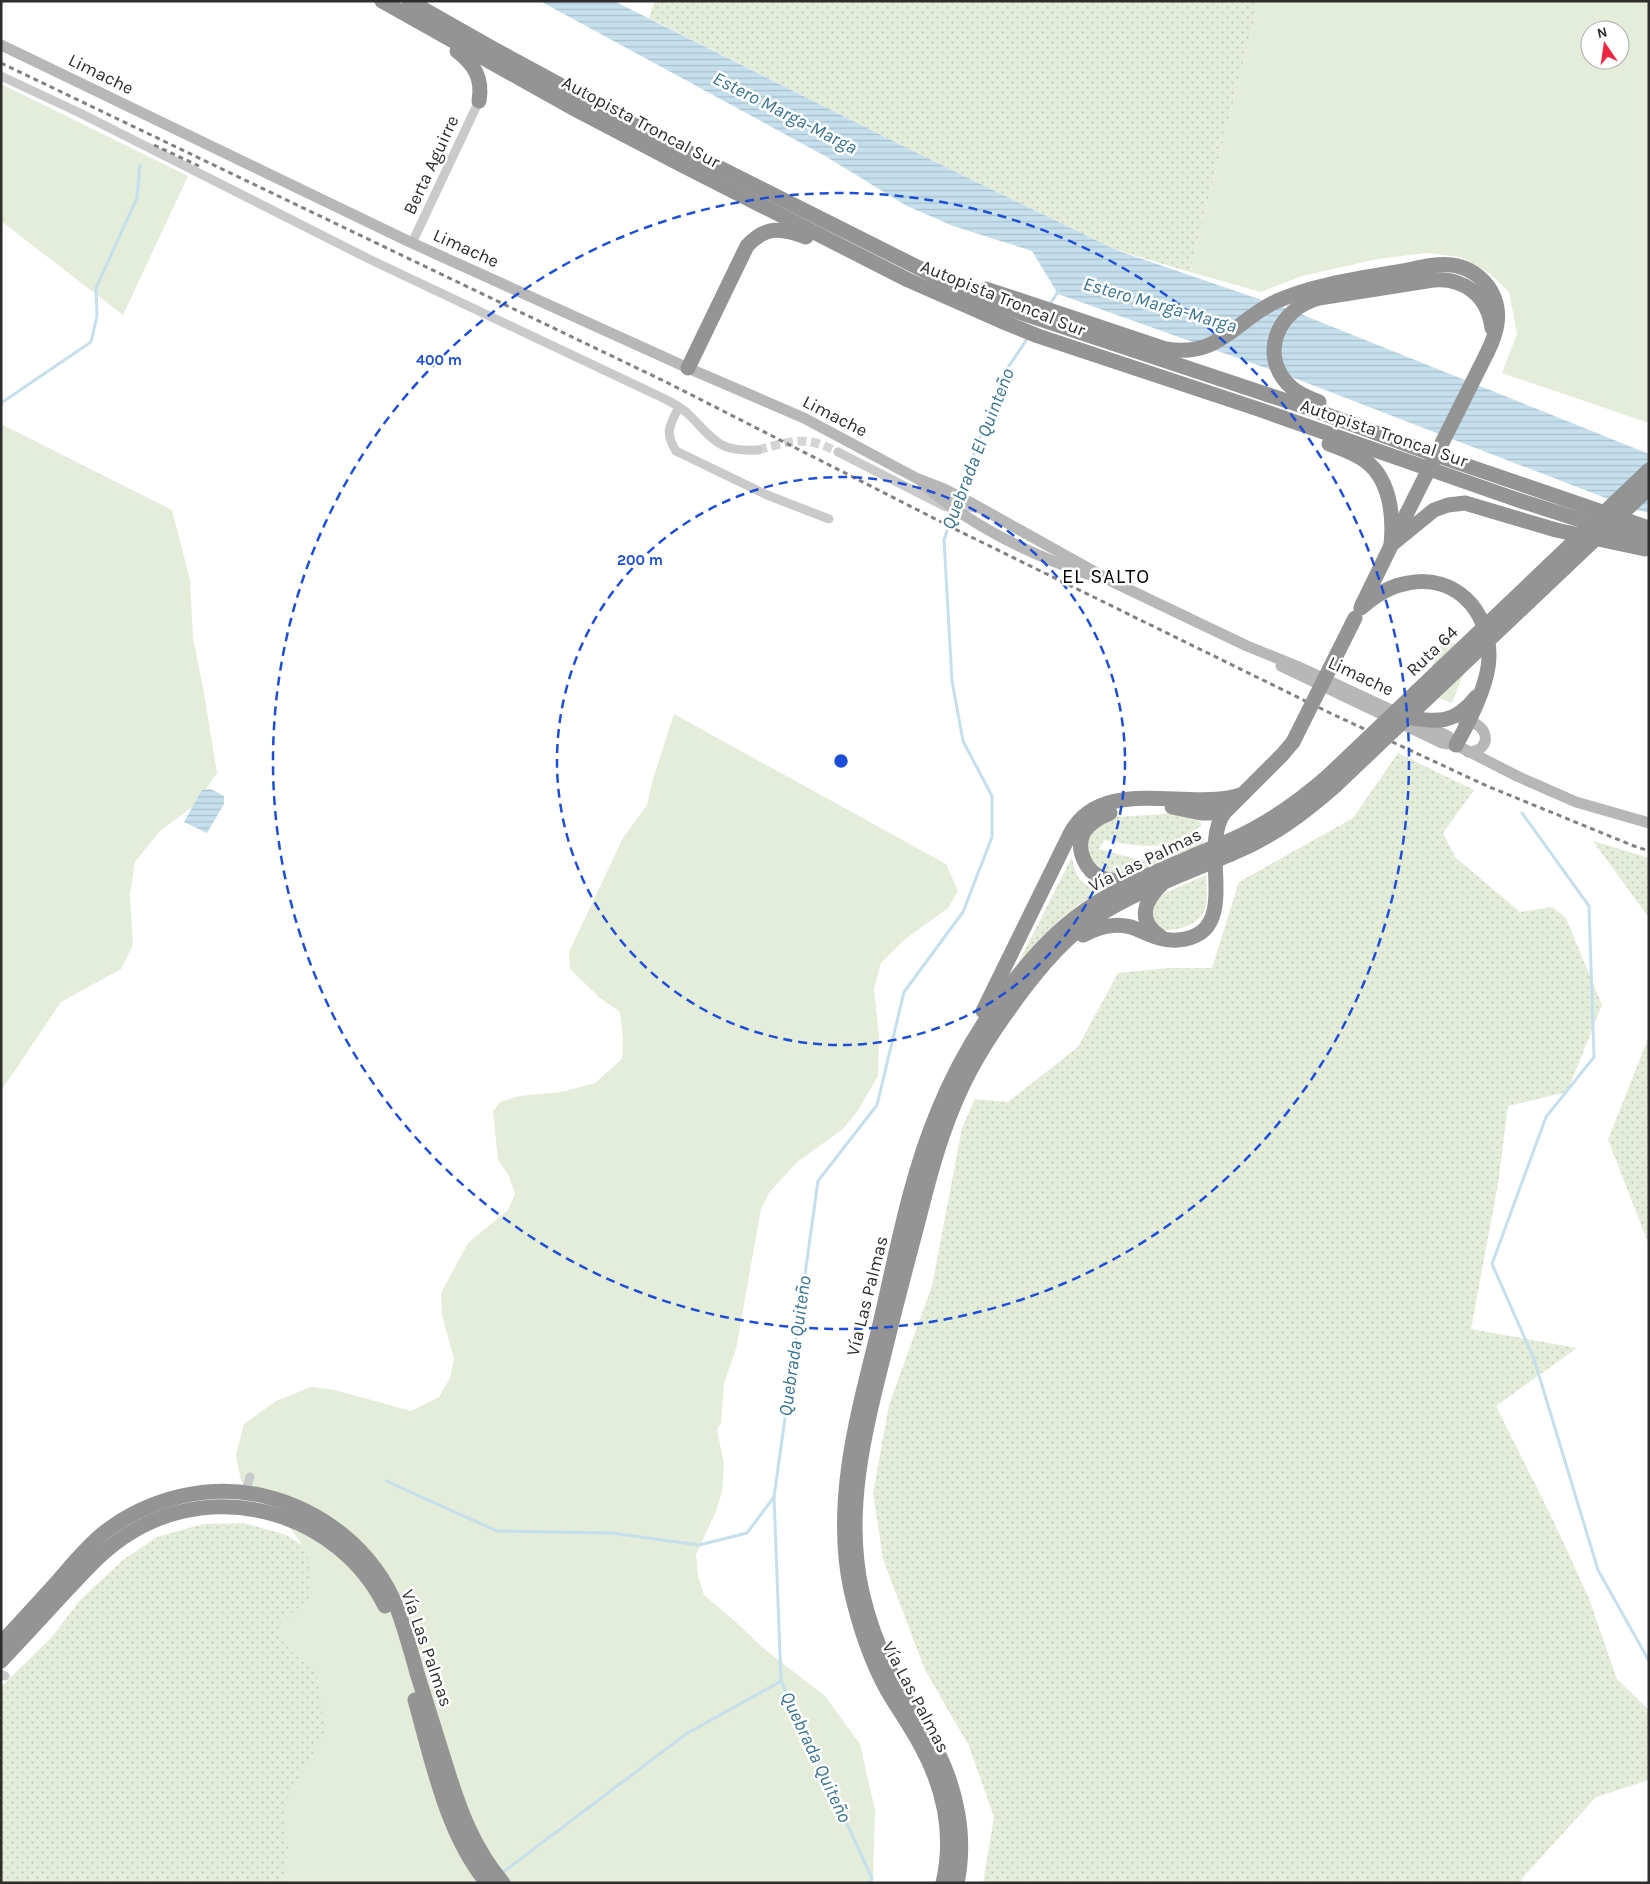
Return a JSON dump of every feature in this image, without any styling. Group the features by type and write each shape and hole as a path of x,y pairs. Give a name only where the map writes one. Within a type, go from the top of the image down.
{"highway":[{"name":"Autopista Troncal Sur","path":"382,1 571,108 908,280 1005,309"},
{"name":"Autopista Troncal Sur","path":"409,1 628,122 832,223 884,251 1005,309 1038,336 1267,412 1518,500 1649,542"},
{"path":"426,26 473,65 480,83 479,101"},
{"path":"688,368 747,246 752,241 766,232 782,230 834,243"},
{"path":"1005,309 1050,317 1166,350 1193,350 1220,341 1265,307 1301,292 1432,266 1450,265 1459,266 1475,273 1488,286 1496,300 1498,317 1498,326 1490,347 1293,742 1224,813 1216,828 1214,848 1217,893 1213,916 1208,925 1198,933 1183,939 1170,940 1156,938 1130,927 1110,925 1086,933 1056,951"},
{"path":"1490,347 1491,319 1485,304 1474,291 1459,282 1442,279 1327,297 1304,303 1290,313 1280,326 1275,342 1278,367 1286,382 1299,394 1484,465 1549,494"},
{"name":"Autopista Troncal Sur","path":"1050,317 1649,528"},
{"path":"1038,336 1057,346 1131,376 1312,438 1362,458 1374,470 1386,491 1393,530 1391,545"},
{"name":"Ruta 64","path":"1331,781 1649,470"},
{"name":"Ruta 64","path":"1230,848 1331,781 1649,488"},
{"path":"1391,545 1434,510 1448,505 1465,503 1556,530 1649,550"},
{"path":"1358,613 1389,589 1416,582 1440,584 1462,595 1477,611 1484,624 1487,637 1488,668 1462,749"},
{"path":"1406,717 1436,721 1448,718 1464,710 1480,692"},
{"path":"966,1052 1010,954 1070,834 1083,817 1103,805 1134,800 1162,798 1210,800 1227,799 1243,794"},
{"path":"1135,882 1102,878 1096,875 1087,865 1081,848 1083,836 1089,826 1104,815 1117,811 1172,807 1201,813 1224,813"},
{"path":"1201,813 1216,828"},
{"name":"Vía Las Palmas","path":"944,1883 948,1856 948,1826 942,1798 927,1757 886,1688 860,1627 846,1561 844,1506 855,1432 916,1176 936,1114 966,1052 1007,989 1050,940 1088,908 1135,882 1193,856 1230,848"},
{"name":"Vía Las Palmas","path":"957,1883 960,1862 960,1832 949,1780 933,1744 890,1670 881,1650 866,1608 856,1555 856,1489 863,1446 929,1179 944,1132 962,1086 989,1039 1026,985 1056,951 1083,926 1112,907 1185,873 1230,848"},
{"path":"1165,881 1148,902 1145,913 1150,928 1170,940"},
{"name":"Vía Las Palmas","path":"1,1644 98,1538 118,1523 147,1507 179,1497 212,1492 245,1493 293,1505 322,1520 355,1546 381,1578 389,1592 402,1622 455,1796 466,1826 482,1855 503,1883"},
{"name":"Vía Las Palmas","path":"1,1661 103,1553 143,1525 174,1513 222,1506 271,1512 302,1524 329,1540 353,1561 381,1599 394,1628 451,1818 466,1851 487,1883"}],"main road":[{"name":"Limache","path":"1,45 412,243 688,368 804,418 918,479 946,501 975,510 1113,582 1247,646 1299,667 1448,736 1462,749"},
{"name":"Limache","path":"946,501 975,510 1014,543 1052,561 1113,582"},
{"name":"Limache","path":"1247,646 1304,678 1442,744 1462,749 1576,802 1649,823"},
{"path":"1448,718 1470,720 1482,727 1486,735 1481,748 1473,752 1462,749"}],"street":[{"path":"1,76 80,113 368,258 679,407 712,440 721,446 733,450 758,450"},
{"name":"Berta Aguirre","path":"412,243 479,101"},
{"path":"679,407 669,427 668,435 676,451 767,495 829,519"},
{"name":"Limache","path":"838,452 946,501"},
{"path":"245,1493 250,1477"}],"green space":[{"path":"655,1 1259,1 1190,272 1116,250 919,154 649,18"},
{"path":"1259,1 1649,1 1649,423 1502,373 1517,334 1509,292 1489,273 1461,257 1426,253 1378,259 1302,276 1261,292 1190,272"},
{"path":"1,84 188,176 123,315 1,221"},
{"path":"1,424 172,510 190,580 193,638 217,773 196,804 160,831 135,862 130,894 133,945 121,969 61,1002 1,1091"},
{"path":"1443,639 1473,650 1452,703 1422,692"},
{"path":"674,714 946,864 958,891 948,908 904,940 881,963 874,989 879,1036 878,1076 857,1112 843,1129 797,1162 769,1193 761,1209 736,1349 724,1384 721,1423 717,1430 724,1464 722,1492 716,1511 696,1555 698,1576 704,1595 763,1648 825,1696 860,1744 875,1810 873,1883 282,1883 288,1850 285,1820 286,1800 325,1732 316,1674 284,1644 279,1635 281,1623 312,1595 310,1565 304,1547 290,1528 241,1481 236,1455 244,1424 276,1401 311,1387 335,1390 411,1411 439,1397 450,1378 454,1359 442,1315 441,1293 468,1243 508,1210 515,1194 509,1176 498,1160 493,1111 500,1102 519,1096 562,1092 595,1083 622,1059 623,1039 620,1012 600,998 570,969 569,952 623,838 647,805 653,779"},
{"path":"1398,753 1474,790 1443,833 1455,857 1520,912 1552,907 1566,918 1602,1005 1567,1092 1508,1106 1498,1184 1471,1329 1577,1348 1496,1406 1552,1518 1588,1596 1617,1679 1649,1710 1649,1780 1596,1797 1523,1877 1520,1883 983,1883 994,1817 969,1746 925,1670 883,1559 873,1493 889,1405 932,1286 962,1128 975,1099 1008,1102 1078,1047 1118,973 1169,968 1212,968 1239,882 1353,818"},
{"path":"1176,813 1195,819 1201,823 1201,826 1181,839 1157,846 1139,846 1104,840 1099,849 1134,858 1153,860 1176,853 1205,837 1200,848 1176,860 1131,875 1117,875 1104,871 1094,863 1088,853 1085,842 1099,824 1118,817"},
{"path":"1593,841 1649,858 1649,918"},
{"path":"1072,857 1077,875 1083,883 1100,892 1079,904 1058,921 1010,979"},
{"path":"1206,875 1206,907 1201,916 1186,926 1175,930 1163,930 1155,922 1151,913 1155,900 1167,892"},
{"path":"1649,1036 1649,1245 1608,1140"},
{"path":"243,1523 284,1534 328,1560 470,1883 1,1883 1,1687 52,1637 80,1600 123,1560 157,1537 203,1524"}],"water":[{"name":"Estero Marga-Marga","path":"540,1 614,1 919,154 1116,250 1288,309 1649,454 1649,513 1634,509 1294,378 1058,294 1032,251 953,226 905,205 825,156"},
{"path":"211,789 224,796 224,804 207,833 184,822 202,790"}],"waterway":[{"path":"1,403 91,342 97,316 96,288 137,198 140,165"},
{"name":"Quebrada El Quinteño","path":"1049,306 1059,290"},
{"name":"Quebrada El Quinteño","path":"955,506 1003,375 1029,336"},
{"name":"Quebrada Quiteño","path":"870,1883 872,1878 781,1681 774,1497 818,1181 877,1105 904,992 963,912 992,837 992,796 963,741 952,681 944,540 953,512"},
{"path":"1522,813 1589,906 1594,1057 1546,1117 1492,1264 1534,1359 1598,1570 1649,1661"},
{"path":"386,1481 497,1531 612,1533 699,1545 747,1533 774,1497"},
{"path":"502,1873 686,1734 781,1681"}],"tunnel":[{"path":"758,450 798,441 816,443 838,452"}],"railway":[{"path":"1,63 666,382 961,532 1330,713 1487,786 1649,851"},
{"path":"154,145 199,166"}],"district":[{"name":"EL SALTO","path":"1106,576"}]}
